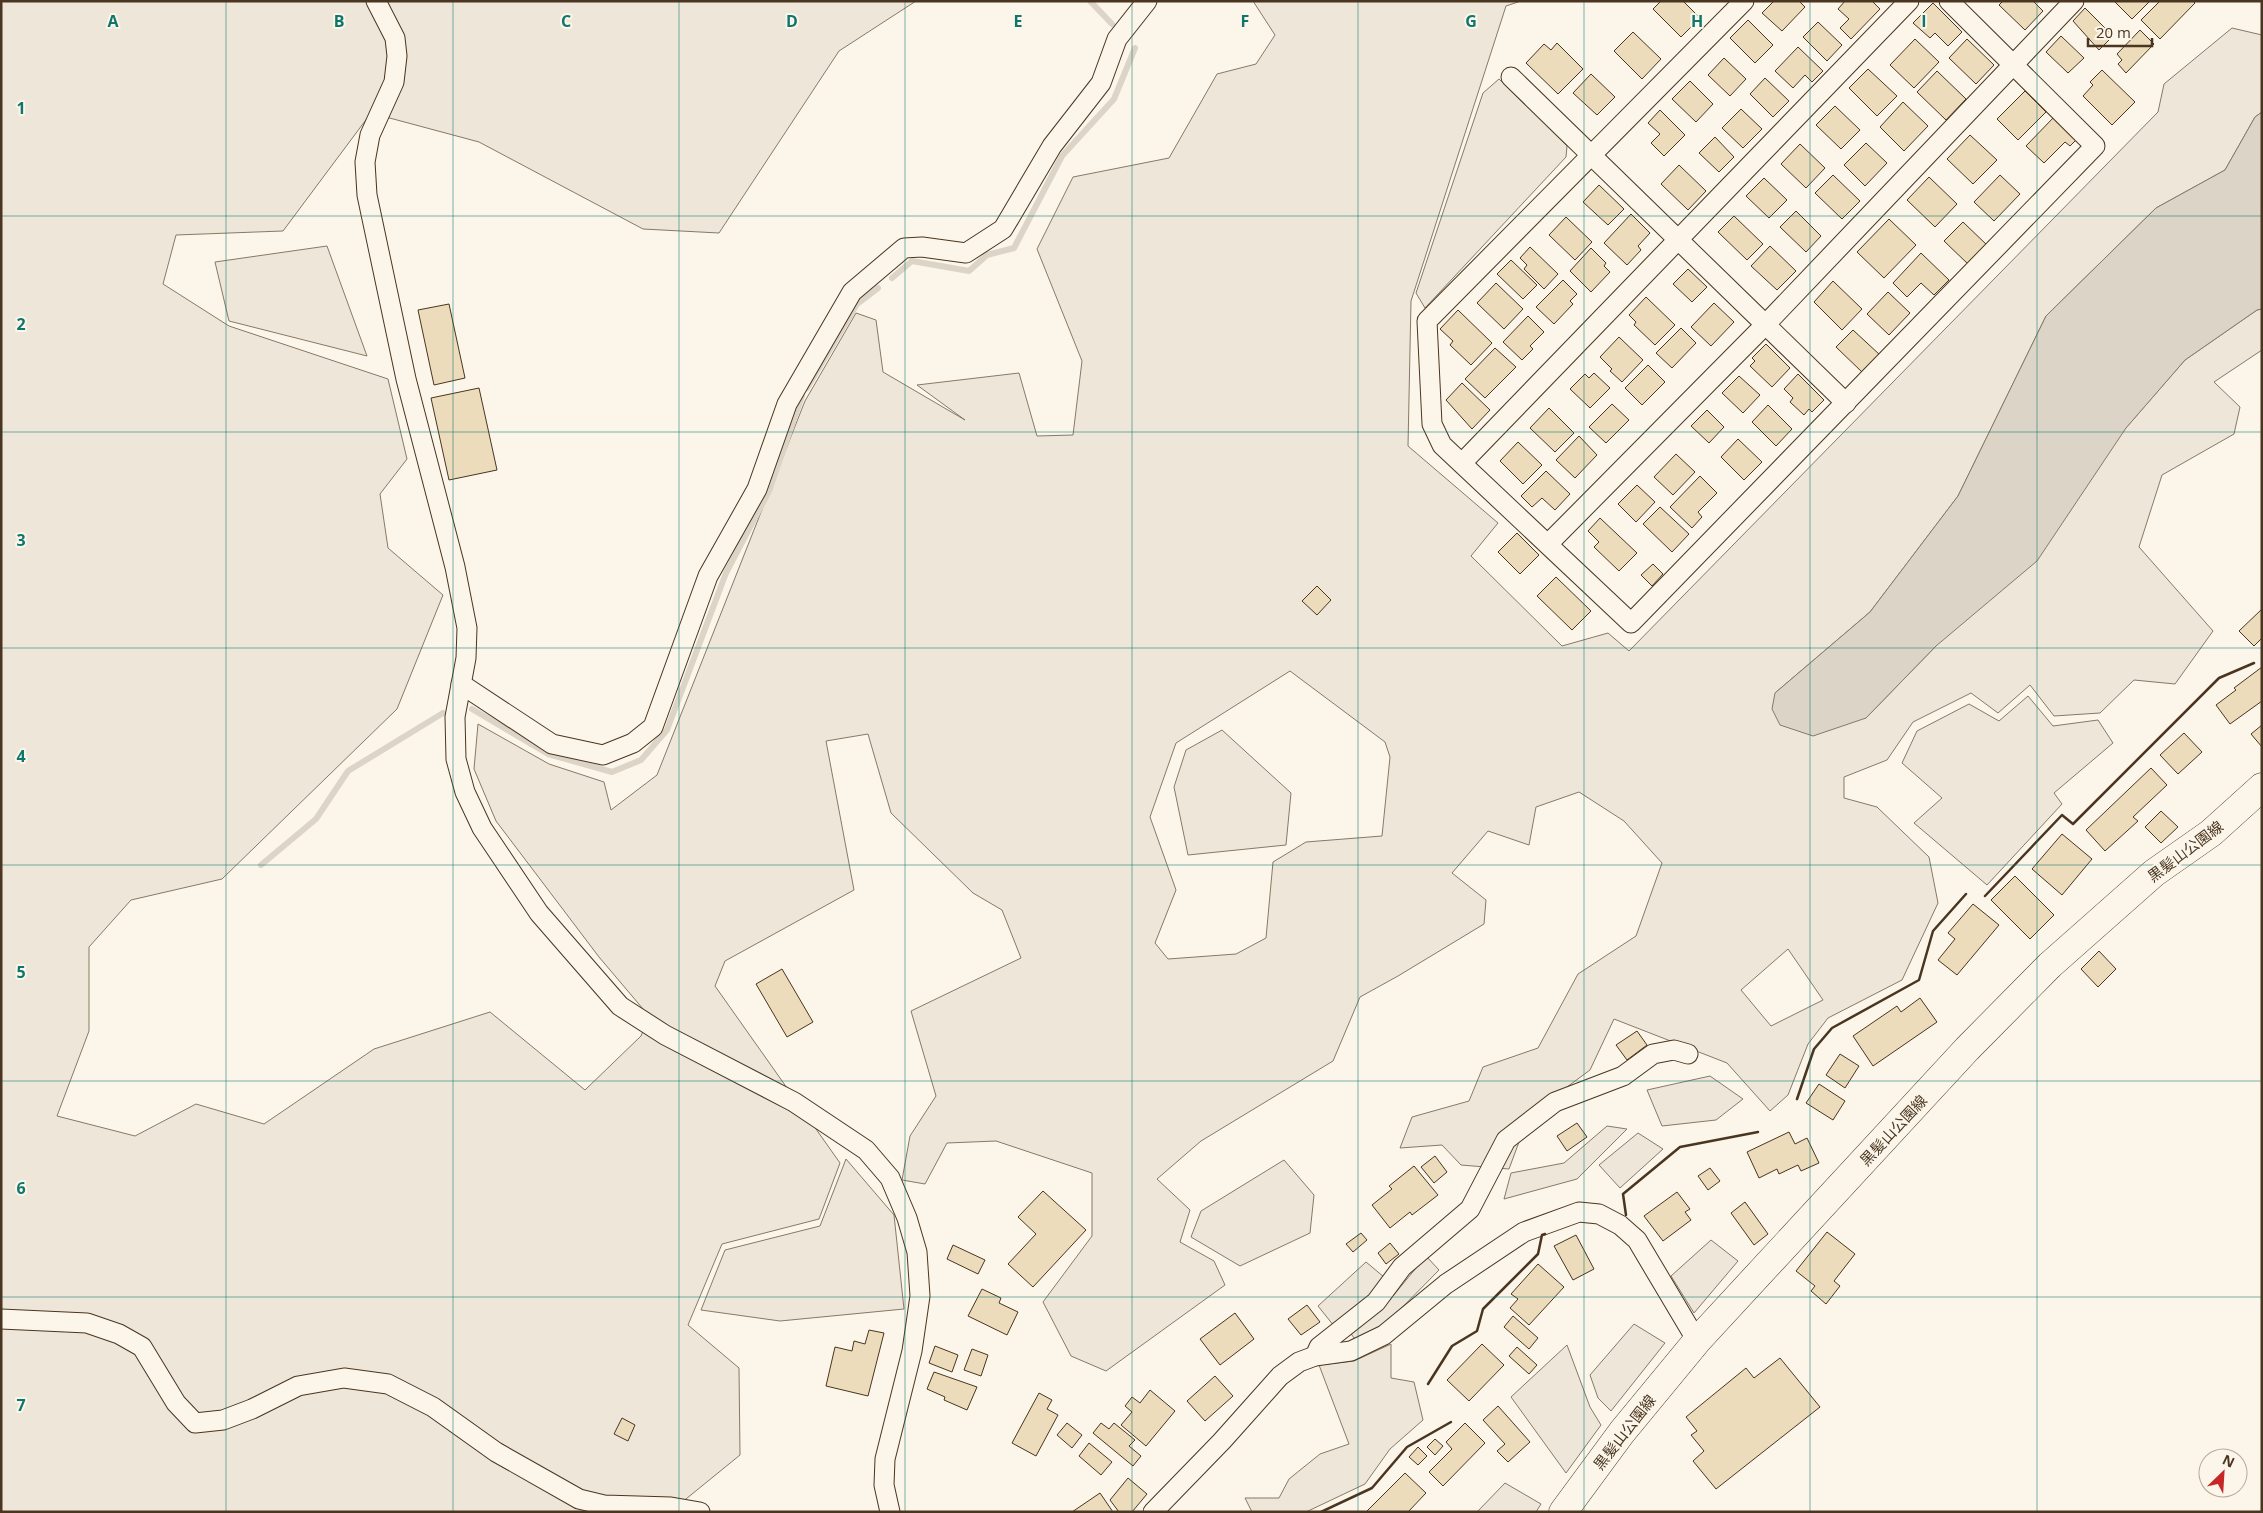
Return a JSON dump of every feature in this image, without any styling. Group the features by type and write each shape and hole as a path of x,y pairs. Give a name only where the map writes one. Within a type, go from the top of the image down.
{"main road":[{"name":"黒髪山公園線","path":"1563,1512 1622,1432 1697,1341 1961,1056 2050,965 2154,873 2211,833 2262,787"}],"street":[{"path":"376,1 395,38 397,56 394,82 370,136 365,162 366,195 406,379 456,567 467,628 466,658 455,717 456,759 465,792 482,828 539,913 620,1006 665,1035 794,1102 866,1150 890,1178 907,1218 918,1252 920,1296 912,1351 885,1459 884,1485 890,1512"},
{"path":"461,684 552,744 603,755 633,743 653,727 708,576 757,489 787,404 852,292 904,248 922,247 966,253 1003,229 1052,146 1102,83 1117,39 1148,1"},
{"path":"1744,1 1427,321 1432,424 1442,445 1631,623 2095,146 1949,1"},
{"path":"1462,463 1909,1"},
{"path":"1548,544 1765,324 2074,1"},
{"path":"1511,77 1846,403"},
{"path":"1316,1356 1319,1346 1376,1302 1402,1267 1470,1209 1506,1140 1555,1102 1623,1076 1653,1054 1674,1050 1688,1054"},
{"path":"1153,1512 1222,1442 1280,1376 1299,1362 1316,1356 1351,1351 1384,1335 1446,1284 1524,1232 1578,1212 1600,1214 1620,1225 1637,1240 1697,1341"},
{"path":"1,1318 87,1323 119,1334 142,1347 176,1403 195,1422 223,1420 252,1409 298,1386 344,1378 388,1384 432,1407 496,1452 579,1499 604,1505 671,1507 700,1512"}],"shaded area":[{"path":"1,1 916,1 839,51 719,233 643,229 479,142 371,113 283,231 176,235 163,284 229,326 388,379 407,459 380,494 388,548 443,595 397,709 222,879 131,900 89,947 89,1031 57,1116 135,1136 196,1104 264,1124 374,1049 490,1012 585,1090 641,1036 649,1016 599,957 496,821 474,769 478,724 549,764 604,782 611,810 657,775 805,401 856,313 876,320 883,372 965,420 917,385 1019,373 1037,436 1073,435 1082,361 1037,249 1073,177 1169,158 1217,74 1256,64 1275,35 1253,1 1521,1 1506,6 1411,301 1408,446 1498,523 1471,556 1562,646 1608,633 1629,651 2158,112 2164,84 2232,28 2262,35 2262,112 2255,117 2225,170 2156,208 2046,316 1958,496 1870,612 1775,693 1866,718 1936,646 2185,360 2257,310 2262,309 2262,350 2214,382 2240,407 2234,434 2162,475 2139,547 2213,631 2175,684 2134,680 2100,713 2054,716 2030,685 1998,713 1971,693 1913,722 1887,760 1844,777 1844,798 1877,807 1929,857 1938,903 1902,980 1828,1018 1808,1044 1788,1095 1770,1111 1727,1063 1614,1019 1590,1070 1529,1115 1509,1169 1461,1165 1442,1145 1400,1148 1412,1117 1469,1101 1483,1067 1538,1048 1578,974 1636,936 1662,863 1624,821 1579,792 1536,807 1529,845 1488,831 1452,873 1486,900 1484,924 1360,997 1333,1061 1201,1141 1157,1179 1190,1210 1180,1242 1214,1261 1225,1285 1106,1371 1071,1356 1043,1302 1092,1236 1092,1173 996,1141 947,1143 925,1184 902,1180 910,1136 936,1096 911,1011 1021,958 1002,910 973,893 891,813 868,734 826,741 854,890 725,961 715,986 840,1163 819,1219 722,1244 688,1325 739,1368 740,1455 670,1512 1,1512","holes":["1290,671 1385,742 1390,757 1382,836 1306,842 1273,862 1266,938 1236,954 1168,959 1155,943 1176,890 1150,817 1176,743","1788,949 1823,1000 1771,1026 1741,990"]},
{"path":"1499,79 1567,146 1566,157 1425,308 1416,293 1483,93"},
{"path":"2262,112 2262,309 2257,310 2185,360 2126,428 2037,561 1936,646 1866,718 1813,736 1780,725 1772,709 1775,693 1870,612 1958,496 2046,316 2156,208 2225,170 2255,117"},
{"path":"327,246 367,356 229,321 215,262"},
{"path":"2028,696 2053,726 2098,720 2113,743 2054,793 2062,804 1987,885 1914,823 1942,798 1902,763 1917,731 1969,704 1999,721"},
{"path":"1222,730 1291,793 1286,845 1188,855 1174,787 1186,750"},
{"path":"1710,1076 1743,1099 1716,1120 1662,1126 1647,1090"},
{"path":"1607,1126 1627,1129 1577,1179 1504,1199 1511,1173 1564,1163"},
{"path":"1638,1133 1663,1149 1620,1188 1599,1165"},
{"path":"846,1159 894,1215 904,1309 780,1321 701,1310 725,1250 820,1226"},
{"path":"1284,1160 1314,1195 1310,1233 1240,1266 1191,1237 1201,1211"},
{"path":"1711,1240 1738,1261 1694,1313 1671,1276"},
{"path":"1426,1256 1439,1270 1378,1332 1357,1342 1349,1331 1383,1308"},
{"path":"1366,1262 1384,1277 1372,1295 1334,1326 1318,1306"},
{"path":"1634,1324 1665,1343 1611,1411 1598,1398 1590,1375"},
{"path":"1391,1344 1391,1378 1414,1382 1423,1420 1390,1449 1365,1484 1306,1512 1252,1512 1245,1498 1279,1498 1289,1479 1320,1454 1349,1444 1319,1365 1354,1361"},
{"path":"1567,1345 1590,1407 1601,1425 1566,1473 1511,1397"},
{"path":"1505,1483 1541,1504 1536,1512 1477,1512"}],"building":[{"path":"1661,1 1683,1 1700,18 1681,37 1653,9"},
{"path":"1774,1 1799,1 1805,7 1782,31 1762,13"},
{"path":"1845,1 1872,1 1880,9 1851,39 1840,28 1849,19 1838,9"},
{"path":"2003,1 2033,1 2043,11 2025,30 1999,5"},
{"path":"2114,1 2148,1 2149,2 2132,19"},
{"path":"2160,1 2193,1 2195,3 2160,39 2141,20"},
{"path":"1933,3 1962,32 1948,46 1935,33 1930,38 1913,23"},
{"path":"2085,8 2113,36 2099,50 2073,21"},
{"path":"1748,20 1773,45 1755,63 1730,38"},
{"path":"1818,22 1842,45 1827,61 1803,37"},
{"path":"2140,30 2154,44 2126,73 2118,64 2122,60 2117,54"},
{"path":"1633,32 1661,59 1642,79 1614,51"},
{"path":"2061,36 2084,58 2068,73 2046,52"},
{"path":"1915,39 1939,62 1914,88 1890,65"},
{"path":"1967,39 1994,65 1976,84 1949,58"},
{"path":"1557,43 1583,69 1558,94 1526,63 1544,44 1551,50"},
{"path":"1798,47 1823,71 1812,82 1805,75 1793,88 1775,71"},
{"path":"1724,58 1746,79 1730,96 1708,75"},
{"path":"1868,69 1897,96 1877,116 1849,88"},
{"path":"2102,70 2135,102 2112,125 2083,96 2093,85 2090,82"},
{"path":"1937,71 1966,99 1946,120 1917,92"},
{"path":"1591,74 1615,97 1597,115 1573,93"},
{"path":"1765,78 1789,101 1773,117 1750,94"},
{"path":"1690,81 1713,104 1696,122 1672,99"},
{"path":"2025,91 2046,112 2018,140 1997,119"},
{"path":"1903,102 1928,126 1904,151 1880,127"},
{"path":"1835,106 1860,130 1841,149 1816,125"},
{"path":"1741,109 1762,129 1743,148 1722,128"},
{"path":"1660,110 1685,135 1664,156 1651,143 1660,134 1648,123"},
{"path":"2054,117 2077,139 2070,146 2065,142 2044,163 2026,146"},
{"path":"1970,135 1997,160 1973,184 1947,159"},
{"path":"1715,137 1734,157 1719,172 1699,153"},
{"path":"1866,143 1887,163 1865,186 1844,165"},
{"path":"1800,144 1825,168 1806,188 1781,164"},
{"path":"1679,165 1706,191 1688,210 1661,184"},
{"path":"1833,175 1860,201 1842,219 1815,193"},
{"path":"2000,175 2020,194 1994,221 1974,202"},
{"path":"1929,177 1957,204 1935,227 1907,200"},
{"path":"1764,178 1787,200 1769,218 1746,196"},
{"path":"1599,185 1624,209 1608,225 1583,202"},
{"path":"1796,211 1821,236 1806,252 1780,227"},
{"path":"1631,214 1650,233 1638,246 1641,250 1627,265 1604,243"},
{"path":"1734,216 1763,244 1747,260 1718,232"},
{"path":"1566,217 1592,242 1575,260 1549,235"},
{"path":"1889,219 1916,245 1884,278 1857,252"},
{"path":"1963,222 1988,246 1969,265 1944,241"},
{"path":"1770,246 1796,271 1777,290 1751,266"},
{"path":"1530,247 1558,274 1544,289 1524,269 1527,265 1520,258"},
{"path":"1591,248 1606,263 1604,266 1610,272 1591,292 1570,271"},
{"path":"1921,253 1949,280 1934,295 1921,283 1907,297 1893,283"},
{"path":"1511,260 1537,285 1523,299 1497,274"},
{"path":"1688,269 1707,287 1692,302 1673,284"},
{"path":"1563,280 1577,294 1570,301 1573,304 1554,324 1536,307"},
{"path":"1833,281 1862,309 1842,330 1814,302"},
{"path":"1496,283 1523,309 1504,329 1477,303"},
{"path":"1888,292 1910,313 1889,335 1867,314"},
{"path":"1646,297 1675,325 1655,345 1634,325 1636,322 1629,315"},
{"path":"1714,303 1734,322 1711,346 1691,327"},
{"path":"449,304 465,378 434,385 418,310"},
{"path":"1458,310 1492,343 1471,365 1450,345 1453,341 1440,329"},
{"path":"1528,316 1544,332 1530,346 1533,349 1522,360 1503,342"},
{"path":"1681,328 1696,343 1672,368 1656,353"},
{"path":"1853,330 1880,355 1863,373 1836,347"},
{"path":"1619,337 1643,360 1622,382 1610,371 1612,369 1600,357"},
{"path":"1766,344 1790,368 1772,387 1750,366 1755,361 1752,358"},
{"path":"1495,348 1516,367 1485,398 1465,379"},
{"path":"1648,365 1665,382 1642,405 1625,388"},
{"path":"1594,373 1610,388 1590,408 1570,389 1585,374 1589,378"},
{"path":"1798,374 1824,400 1812,412 1809,409 1804,415 1790,402 1793,398 1784,389"},
{"path":"1739,376 1760,395 1743,413 1722,393"},
{"path":"1462,383 1490,410 1472,429 1446,400"},
{"path":"479,388 497,470 449,480 431,398"},
{"path":"1612,404 1629,420 1606,443 1589,427"},
{"path":"1768,405 1792,429 1776,446 1752,422"},
{"path":"1549,408 1574,433 1555,452 1530,428"},
{"path":"1707,410 1724,427 1709,443 1691,426"},
{"path":"1579,436 1597,455 1575,478 1556,460"},
{"path":"1738,439 1762,462 1744,480 1721,457"},
{"path":"1518,442 1542,465 1523,484 1500,461"},
{"path":"1676,454 1695,472 1673,495 1654,477"},
{"path":"1546,471 1570,494 1555,510 1542,498 1532,507 1521,496"},
{"path":"1700,476 1717,493 1698,512 1702,517 1692,528 1670,507"},
{"path":"1637,485 1655,502 1636,522 1618,504"},
{"path":"1660,507 1689,534 1672,552 1643,524"},
{"path":"1600,518 1637,553 1619,571 1594,547 1599,542 1588,531"},
{"path":"1517,533 1539,555 1520,574 1498,552"},
{"path":"1653,564 1663,574 1652,586 1641,575"},
{"path":"1556,577 1591,611 1572,630 1537,596"},
{"path":"1317,586 1331,600 1317,615 1302,601"},
{"path":"2262,609 2262,638 2254,646 2239,631"},
{"path":"2262,667 2262,701 2230,724 2216,705 2236,690 2234,688"},
{"path":"2262,725 2262,747 2251,734"},
{"path":"2184,733 2202,752 2178,774 2160,755"},
{"path":"2151,768 2167,785 2133,817 2138,821 2105,851 2086,830"},
{"path":"2161,811 2178,827 2161,843 2145,827"},
{"path":"2062,834 2092,859 2062,895 2032,869"},
{"path":"2015,876 2054,915 2030,939 1991,900"},
{"path":"1973,904 1999,925 1957,975 1938,960 1955,939 1948,933"},
{"path":"2099,951 2116,969 2098,987 2081,969"},
{"path":"782,969 813,1022 787,1037 756,984"},
{"path":"1920,998 1937,1022 1873,1066 1853,1036 1897,1006 1901,1012"},
{"path":"1637,1031 1647,1045 1627,1060 1616,1045"},
{"path":"1840,1054 1859,1066 1845,1088 1826,1075"},
{"path":"1819,1084 1845,1101 1833,1120 1806,1103"},
{"path":"1577,1123 1587,1137 1567,1151 1557,1136"},
{"path":"1789,1132 1795,1144 1807,1138 1819,1163 1801,1171 1798,1165 1779,1174 1777,1169 1759,1178 1747,1152"},
{"path":"1435,1156 1447,1172 1434,1183 1421,1167"},
{"path":"1414,1166 1438,1195 1412,1215 1410,1212 1390,1228 1372,1205 1392,1189 1389,1186"},
{"path":"1710,1168 1720,1181 1708,1190 1698,1176"},
{"path":"1043,1191 1086,1230 1033,1287 1008,1264 1036,1234 1018,1217"},
{"path":"1677,1192 1690,1209 1685,1212 1691,1220 1663,1241 1644,1216"},
{"path":"1745,1202 1768,1234 1754,1245 1731,1213"},
{"path":"1827,1232 1855,1254 1834,1281 1840,1286 1826,1304 1811,1291 1815,1286 1796,1271"},
{"path":"1361,1233 1367,1240 1353,1252 1346,1244"},
{"path":"1576,1235 1594,1269 1573,1280 1554,1246"},
{"path":"1390,1243 1399,1254 1386,1264 1378,1253"},
{"path":"953,1245 985,1260 978,1274 947,1259"},
{"path":"1538,1264 1564,1287 1529,1325 1510,1308 1518,1299 1511,1294"},
{"path":"982,1289 1001,1298 999,1303 1018,1312 1007,1335 968,1316"},
{"path":"1307,1305 1320,1322 1301,1335 1288,1319"},
{"path":"1235,1313 1254,1339 1220,1365 1200,1339"},
{"path":"1513,1316 1538,1338 1529,1349 1504,1327"},
{"path":"869,1330 884,1333 868,1396 826,1386 835,1347 852,1351 854,1341 865,1344"},
{"path":"1482,1344 1504,1365 1469,1401 1447,1380"},
{"path":"935,1346 958,1355 952,1372 929,1363"},
{"path":"1517,1347 1537,1365 1529,1374 1509,1356"},
{"path":"972,1349 988,1355 981,1376 964,1370"},
{"path":"1780,1358 1820,1407 1716,1489 1693,1461 1704,1451 1691,1435 1697,1431 1686,1417 1746,1368 1754,1378"},
{"path":"934,1372 977,1387 967,1410 944,1400 945,1397 927,1389"},
{"path":"1215,1376 1233,1396 1205,1421 1187,1401"},
{"path":"1150,1390 1175,1411 1146,1446 1121,1425 1132,1412 1125,1406 1132,1397 1140,1403"},
{"path":"1039,1393 1052,1400 1047,1409 1058,1415 1036,1456 1012,1443"},
{"path":"1498,1406 1530,1442 1508,1462 1497,1451 1505,1444 1483,1420"},
{"path":"622,1418 635,1425 628,1441 614,1434"},
{"path":"1067,1423 1082,1435 1072,1448 1057,1435"},
{"path":"1101,1423 1109,1429 1114,1423 1135,1440 1129,1446 1141,1456 1133,1466 1093,1433"},
{"path":"1465,1423 1485,1443 1443,1486 1429,1472 1452,1449 1446,1442"},
{"path":"1435,1439 1443,1446 1435,1455 1427,1447"},
{"path":"1089,1443 1112,1462 1101,1475 1079,1456"},
{"path":"1418,1447 1427,1456 1418,1465 1409,1457"},
{"path":"1405,1473 1426,1493 1408,1512 1366,1512"},
{"path":"1128,1478 1147,1494 1132,1512 1119,1512 1110,1500"},
{"path":"1100,1493 1113,1512 1072,1512"}],"waterway":[{"path":"1090,1 1112,24"},
{"path":"892,278 912,261 969,271 987,255 1014,248 1062,156 1114,99 1135,48"},
{"path":"807,388 857,304 878,288"},
{"path":"472,709 548,754 612,772 641,760 667,730 726,573 769,491 802,396"},
{"path":"261,865 316,819 348,771 443,713"}],"wall":[{"path":"1985,896 2062,815 2073,824 2219,678 2254,663"},
{"path":"1797,1099 1814,1049 1832,1028 1919,980 1933,931 1966,894"},
{"path":"1626,1215 1623,1194 1680,1147 1758,1132"},
{"path":"1428,1384 1452,1346 1477,1331 1483,1309 1538,1254 1542,1235 1545,1234"},
{"path":"1321,1512 1372,1488 1407,1447 1451,1422"}]}
